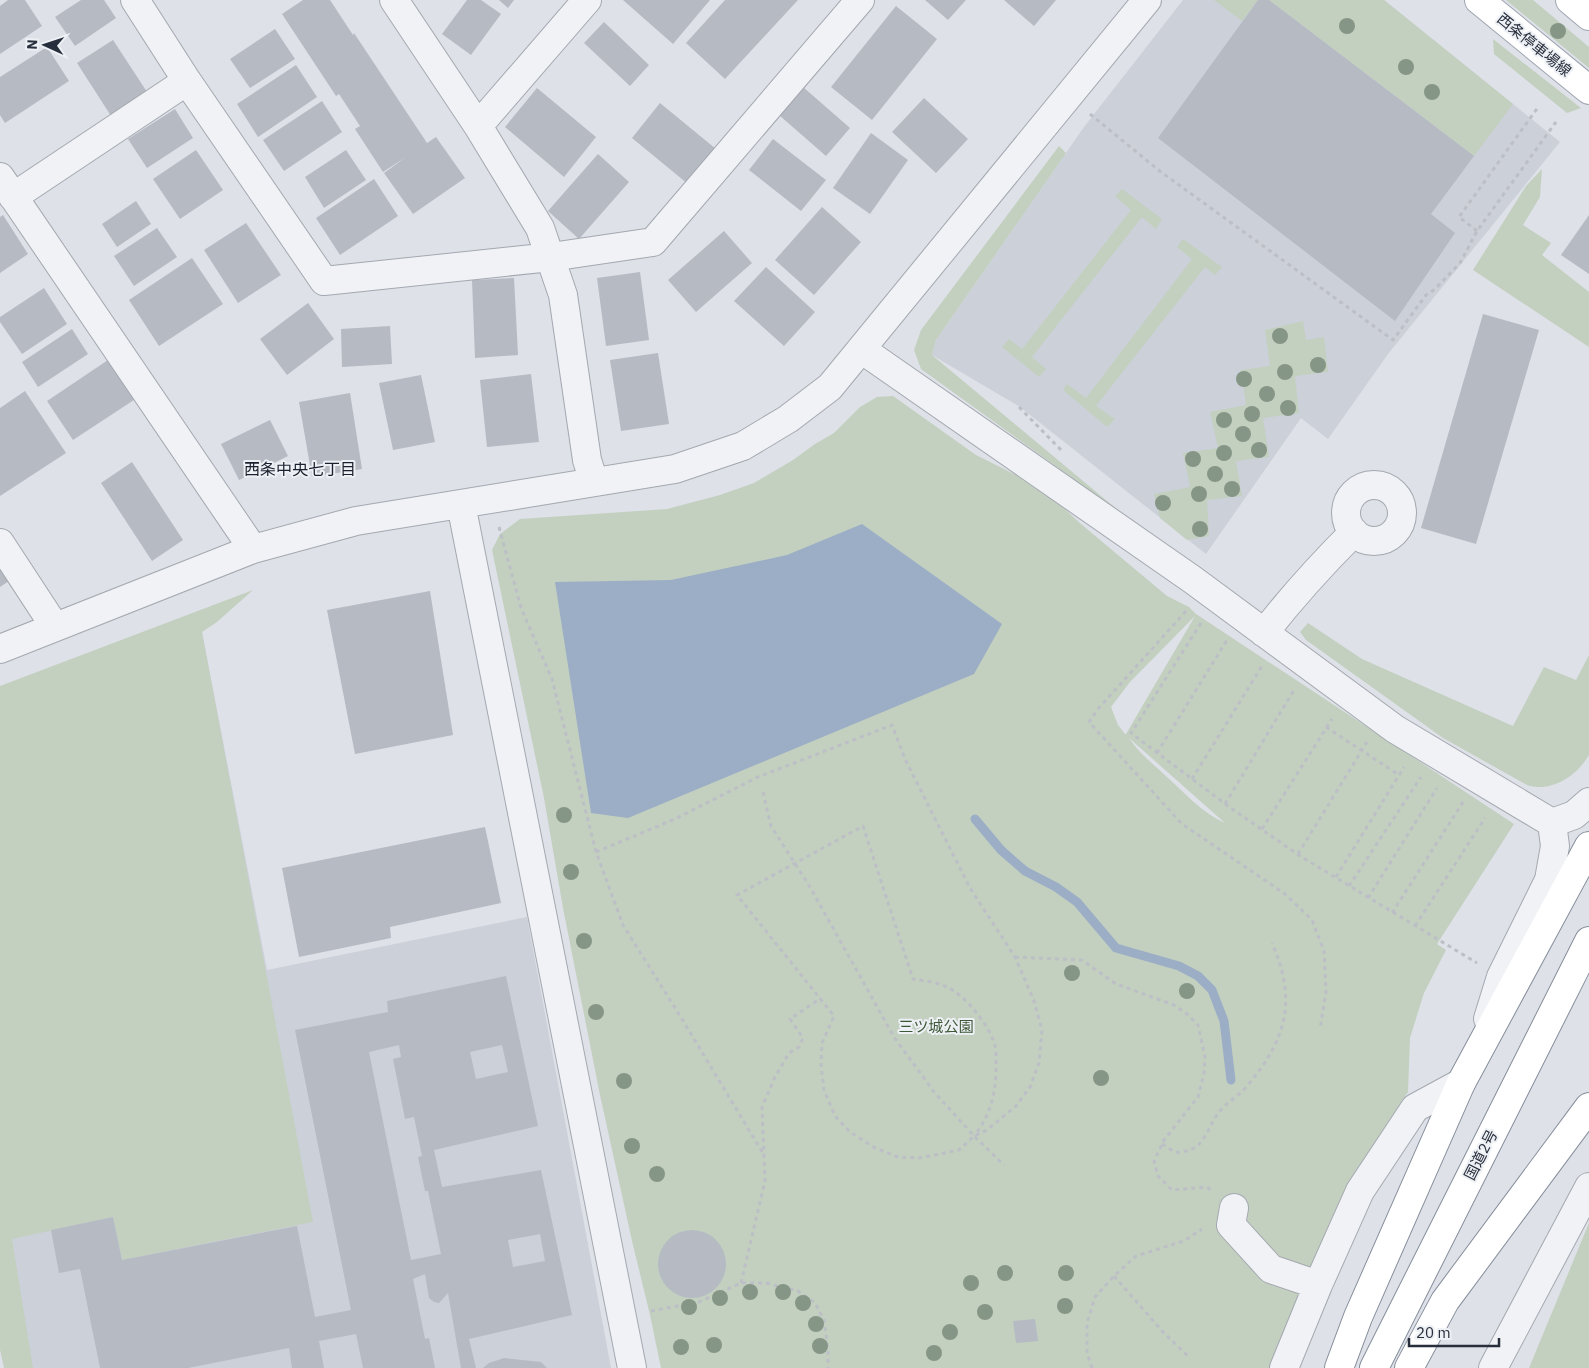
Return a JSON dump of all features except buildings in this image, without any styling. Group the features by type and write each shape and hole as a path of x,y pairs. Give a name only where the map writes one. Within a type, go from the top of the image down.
{"main road":[{"name":"西条停車場線","path":"1479,0 1589,90"},
{"path":"1570,0 1589,16"},
{"path":"1339,1368 1358,1317 1461,1083 1589,846"},
{"name":"国道2号","path":"1374,1368 1589,941"},
{"path":"1409,1368 1445,1301 1589,1107"}],"street":[{"path":"135,0 187,81 324,280 551,257 652,242 860,0"},
{"path":"394,0 478,126 540,228 563,295 588,460 594,482"},
{"path":"478,126 587,0"},
{"path":"0,649 253,549 356,521 675,468 743,446 788,419 830,387 1147,0"},
{"path":"187,81 6,187 253,549"},
{"path":"861,350 1140,542 1395,730 1552,823"},
{"path":"461,504 632,1368"},
{"path":"1264,633 1313,574 1354,532"},
{"path":"0,543 55,627"},
{"path":"1552,823 1574,815 1589,802"},
{"path":"1480,1046 1501,977 1549,880 1555,846 1552,823"},
{"path":"1284,1368 1318,1284 1360,1191 1415,1108 1461,1083"},
{"path":"1493,1368 1589,1187"},
{"path":"1234,1208 1232,1225 1271,1269 1318,1284"}],"path":[{"path":"1477,231 1459,217 1539,106"},
{"path":"1085,109 1162,172 1393,340 1426,296 1460,263 1477,231 1556,122"},
{"path":"499,524 521,608 552,679 596,852 623,925 764,1155"},
{"path":"1186,611 1098,708 1089,722 1182,824 1285,894 1312,920 1324,951 1326,992 1320,1029"},
{"path":"1208,626 1202,622 1131,733 1225,804 1298,854 1501,977"},
{"path":"1221,635 1235,644"},
{"path":"1157,753 1227,639"},
{"path":"1192,779 1264,664"},
{"path":"1225,804 1297,686"},
{"path":"1262,829 1336,712"},
{"path":"596,852 675,818 758,777 892,725 905,759 970,888 1015,957 1034,1001 1042,1030 1039,1063 1030,1088 1016,1106 987,1130 974,1136"},
{"path":"1326,728 1399,775"},
{"path":"1298,854 1371,735"},
{"path":"1336,877 1408,760"},
{"path":"1349,886 1425,770"},
{"path":"1368,898 1441,781"},
{"path":"763,792 770,826 810,887 894,1037 934,1092 974,1136 1004,1165"},
{"path":"1392,912 1466,797"},
{"path":"1415,926 1489,812"},
{"path":"863,826 913,979 946,986 968,1001 982,1021 995,1045 996,1072 994,1094 983,1124 974,1136 959,1150 919,1158 898,1157 875,1148 850,1132 835,1116 824,1090 820,1065 822,1043 834,1016 737,895 795,864 863,826"},
{"path":"1162,1144 1177,1152 1193,1150 1204,1138 1220,1111 1247,1086 1268,1060 1280,1036 1285,1014 1285,989 1280,963 1272,943"},
{"path":"1015,957 1082,960 1116,984 1174,1005 1198,1025 1204,1057 1204,1073 1198,1097 1162,1144 1154,1161 1158,1176 1172,1190 1207,1187 1234,1208 1184,1241 1136,1256 1095,1297 1087,1324 1087,1353 1092,1368"},
{"path":"741,1283 765,1181 762,1107 775,1076 789,1053 799,1046 803,1038 790,1019 821,998"},
{"path":"1114,1276 1163,1332 1190,1358"},
{"path":"646,1312 699,1302 741,1283 766,1283 798,1291 815,1303 824,1320 828,1368"}],"shaded area":[{"path":"1183,0 1384,0 1560,142 1388,354 1328,439 1301,418 1206,554 1020,407 932,355 936,340 1084,127"},
{"path":"202,632 267,970 527,917 611,1368 29,1368 0,1217 0,750"}],"green space":[{"path":"1214,0 1258,0 1242,21"},
{"path":"1269,0 1384,0 1513,104 1474,156"},
{"path":"1506,0 1533,0 1589,47 1589,68"},
{"path":"1493,39 1581,108 1567,113 1494,54"},
{"path":"1059,146 1066,153 936,340 932,355 1125,516 921,369 914,350 921,330"},
{"path":"1542,169 1540,197 1523,225 1551,243 1542,255 1589,292 1589,347 1473,270 1526,186"},
{"path":"1122,189 1162,219 1156,229 1142,217 1032,357 1046,369 1039,377 1002,347 1009,339 1022,349 1131,210 1115,196"},
{"path":"1183,239 1222,267 1215,275 1205,267 1096,406 1115,419 1107,427 1063,390 1067,384 1086,398 1192,259 1177,247"},
{"path":"1303,321 1306,340 1324,337 1328,372 1295,376 1299,413 1263,418 1269,457 1236,461 1242,496 1207,500 1209,536 1187,540 1160,518 1154,494 1190,487 1183,453 1218,448 1210,412 1246,405 1241,370 1270,366 1265,330"},
{"name":"三ツ城公園","path":"893,396 976,455 1042,488 1081,524 1167,596 1189,607 1196,614 1514,824 1437,944 1446,950 1424,993 1410,1038 1408,1092 1390,1119 1356,1182 1276,1368 661,1368 600,1095 563,908 544,798 492,550 500,534 520,519 667,509 720,495 754,483 834,433 860,407 877,397","holes":["1195,616 1126,734 1125,734 1118,725 1111,707 1130,682","1129,738 1225,823 1209,814 1194,802 1147,759"]},
{"path":"253,590 217,622 202,632 313,1222 122,1260 113,1217 12,1239 33,1368 4,1368 0,1350 0,686"},
{"path":"1308,623 1362,659 1513,726 1544,667 1576,680 1589,655 1589,755 1578,770 1554,785 1536,787 1527,785 1443,738 1306,640 1300,632"},
{"path":"1589,1223 1589,1368 1529,1368"}],"water":[{"path":"862,524 1002,624 974,674 628,818 591,813 555,582 671,580 787,555"}],"waterway":[{"path":"975,819 1001,850 1025,871 1056,887 1077,902 1116,948 1179,966 1198,976 1212,990 1224,1021 1231,1080"}],"district":[{"name":"西条中央七丁目","path":"300,469"}]}
